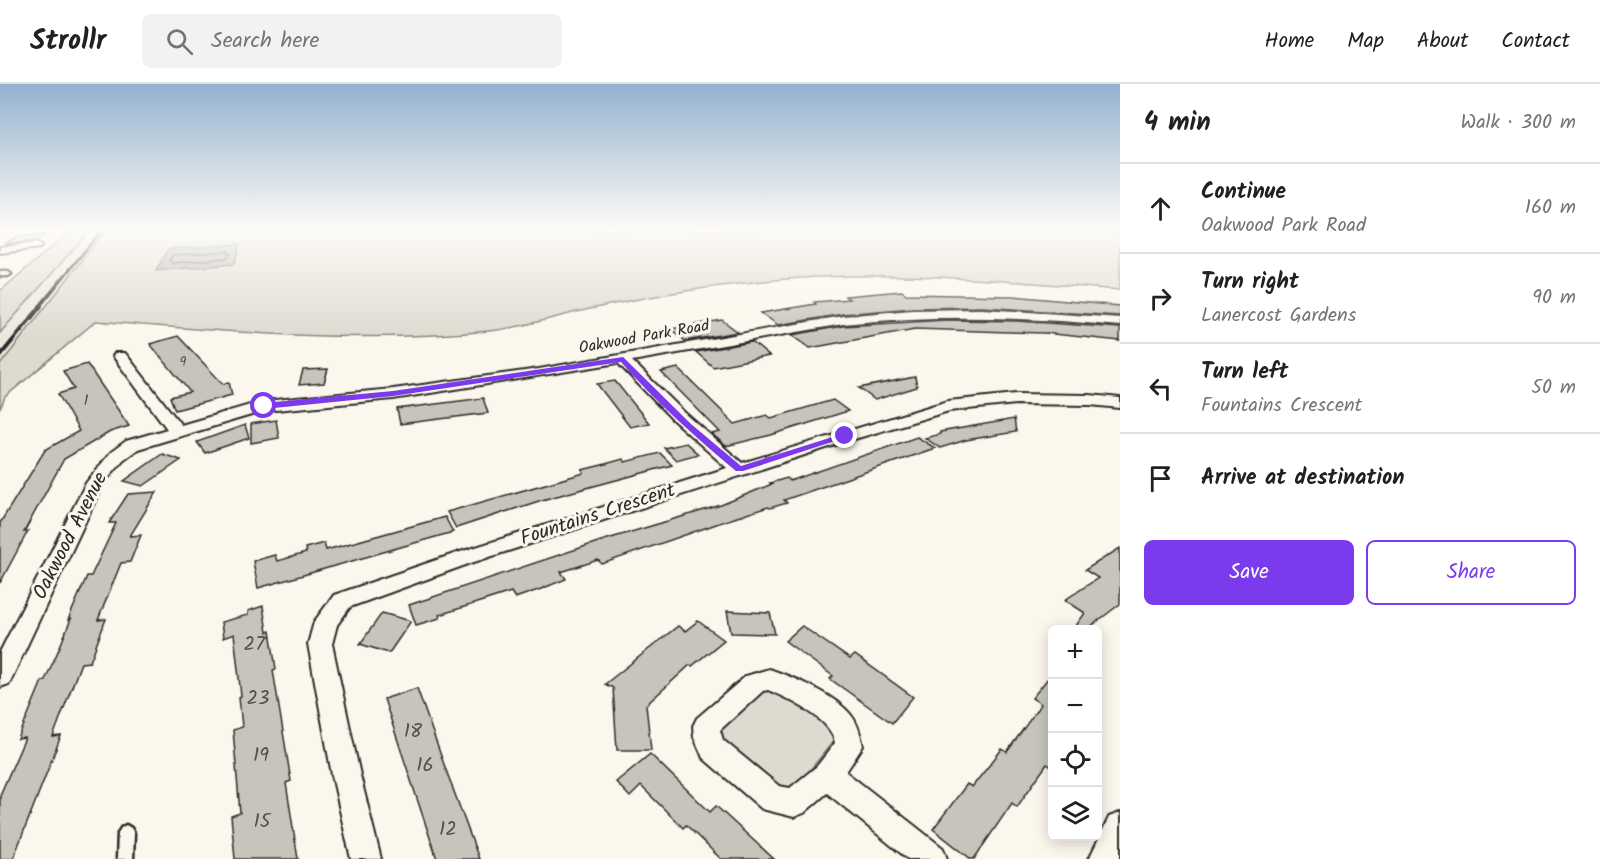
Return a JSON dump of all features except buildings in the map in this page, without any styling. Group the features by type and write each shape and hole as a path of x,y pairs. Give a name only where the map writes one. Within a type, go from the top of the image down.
{"street":[{"name":"Oakwood Park Road","path":"177,430 264,406 393,393 623,360 843,320 892,314 996,313 1120,322"},
{"path":"120,356 177,430"},
{"path":"623,360 680,418 739,469"},
{"name":"Fountains Crescent","path":"366,859 346,775 320,644 326,622 342,601 464,558 739,469 948,406 1016,399 1090,400 1120,403"},
{"name":"Oakwood Avenue","path":"0,677 84,503 104,469 132,446 177,430"},
{"path":"769,679 782,682 841,722 848,733 849,746 827,775 794,803 772,799 713,749 707,737 706,726 755,683 769,679"},
{"path":"827,775 932,859"},
{"path":"1104,859 1120,828"}],"lane":[{"path":"0,274 8,274"},
{"path":"125,859 126,833"}],"shaded area":[{"path":"29,266 58,266 0,333 0,291"},
{"path":"58,266 78,266 0,365 0,333"},
{"path":"78,266 1120,266 1120,290 937,277 800,278 732,284 671,293 527,325 440,335 292,335 96,321 5,397 0,409 0,365"},
{"path":"758,690 782,690 829,722 835,739 797,786 775,788 722,746 719,727"}],"water":[{"path":"159,266 210,266 156,271"}],"railway":[{"path":"39,307 72,266"},
{"path":"0,356 41,306"}],"route":[{"path":"264,406 393,393 623,360 687,425 739,469 845,436"}]}
